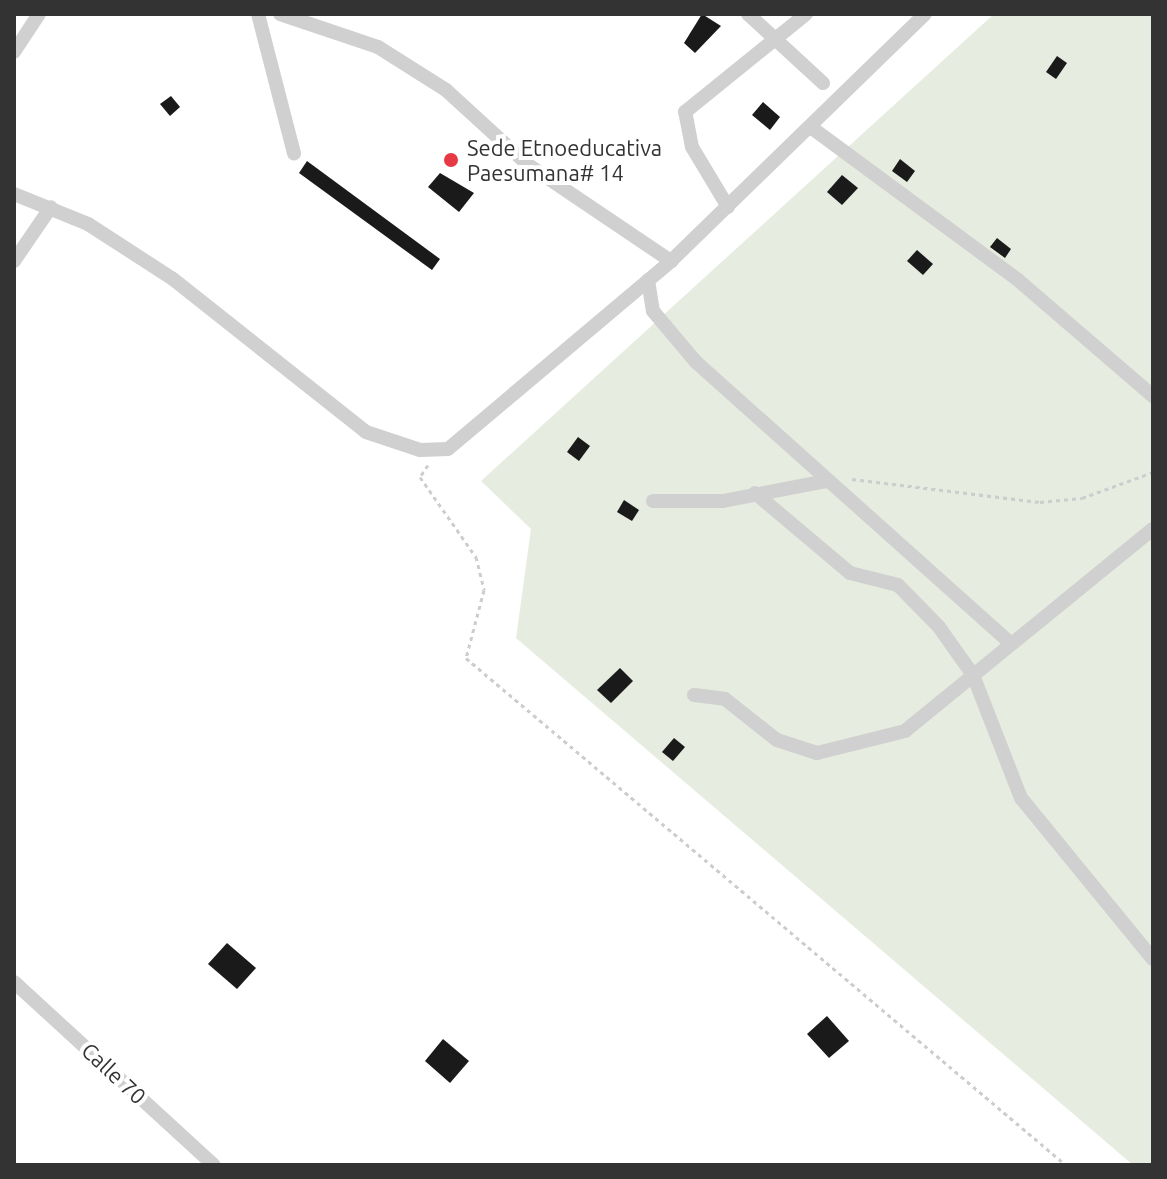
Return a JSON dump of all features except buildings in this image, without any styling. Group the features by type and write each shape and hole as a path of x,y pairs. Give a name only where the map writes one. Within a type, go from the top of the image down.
{"street":[{"path":"14,52 39,14"},
{"path":"258,14 294,153"},
{"path":"280,14 378,47 434,83 527,164 671,261"},
{"path":"748,14 823,83"},
{"path":"728,207 692,147 685,112 806,14"},
{"path":"14,194 51,207 173,279 366,432 420,450 448,449 671,261 812,128 925,14"},
{"path":"812,128 1018,280 1153,396"},
{"path":"14,261 51,207"},
{"path":"648,280 653,311 696,362 1010,643"},
{"path":"653,501 755,493 827,481"},
{"path":"755,493 850,573 902,588 973,675 1021,798 1153,959"},
{"path":"694,695 725,699 777,740 817,753 905,731 1153,529"},
{"name":"Calle 70","path":"14,982 214,1165"}],"path":[{"path":"448,449 419,472 476,557 484,590 466,658 1066,1165"},
{"path":"827,481 1040,502 1082,498 1153,472"}],"shaded area":[{"path":"994,14 1153,14 1153,1165 1133,1165 516,638 531,529 481,481"}],"place":[{"name":"Sede Etnoeducativa Paesumana# 14","path":"451,160"}]}
